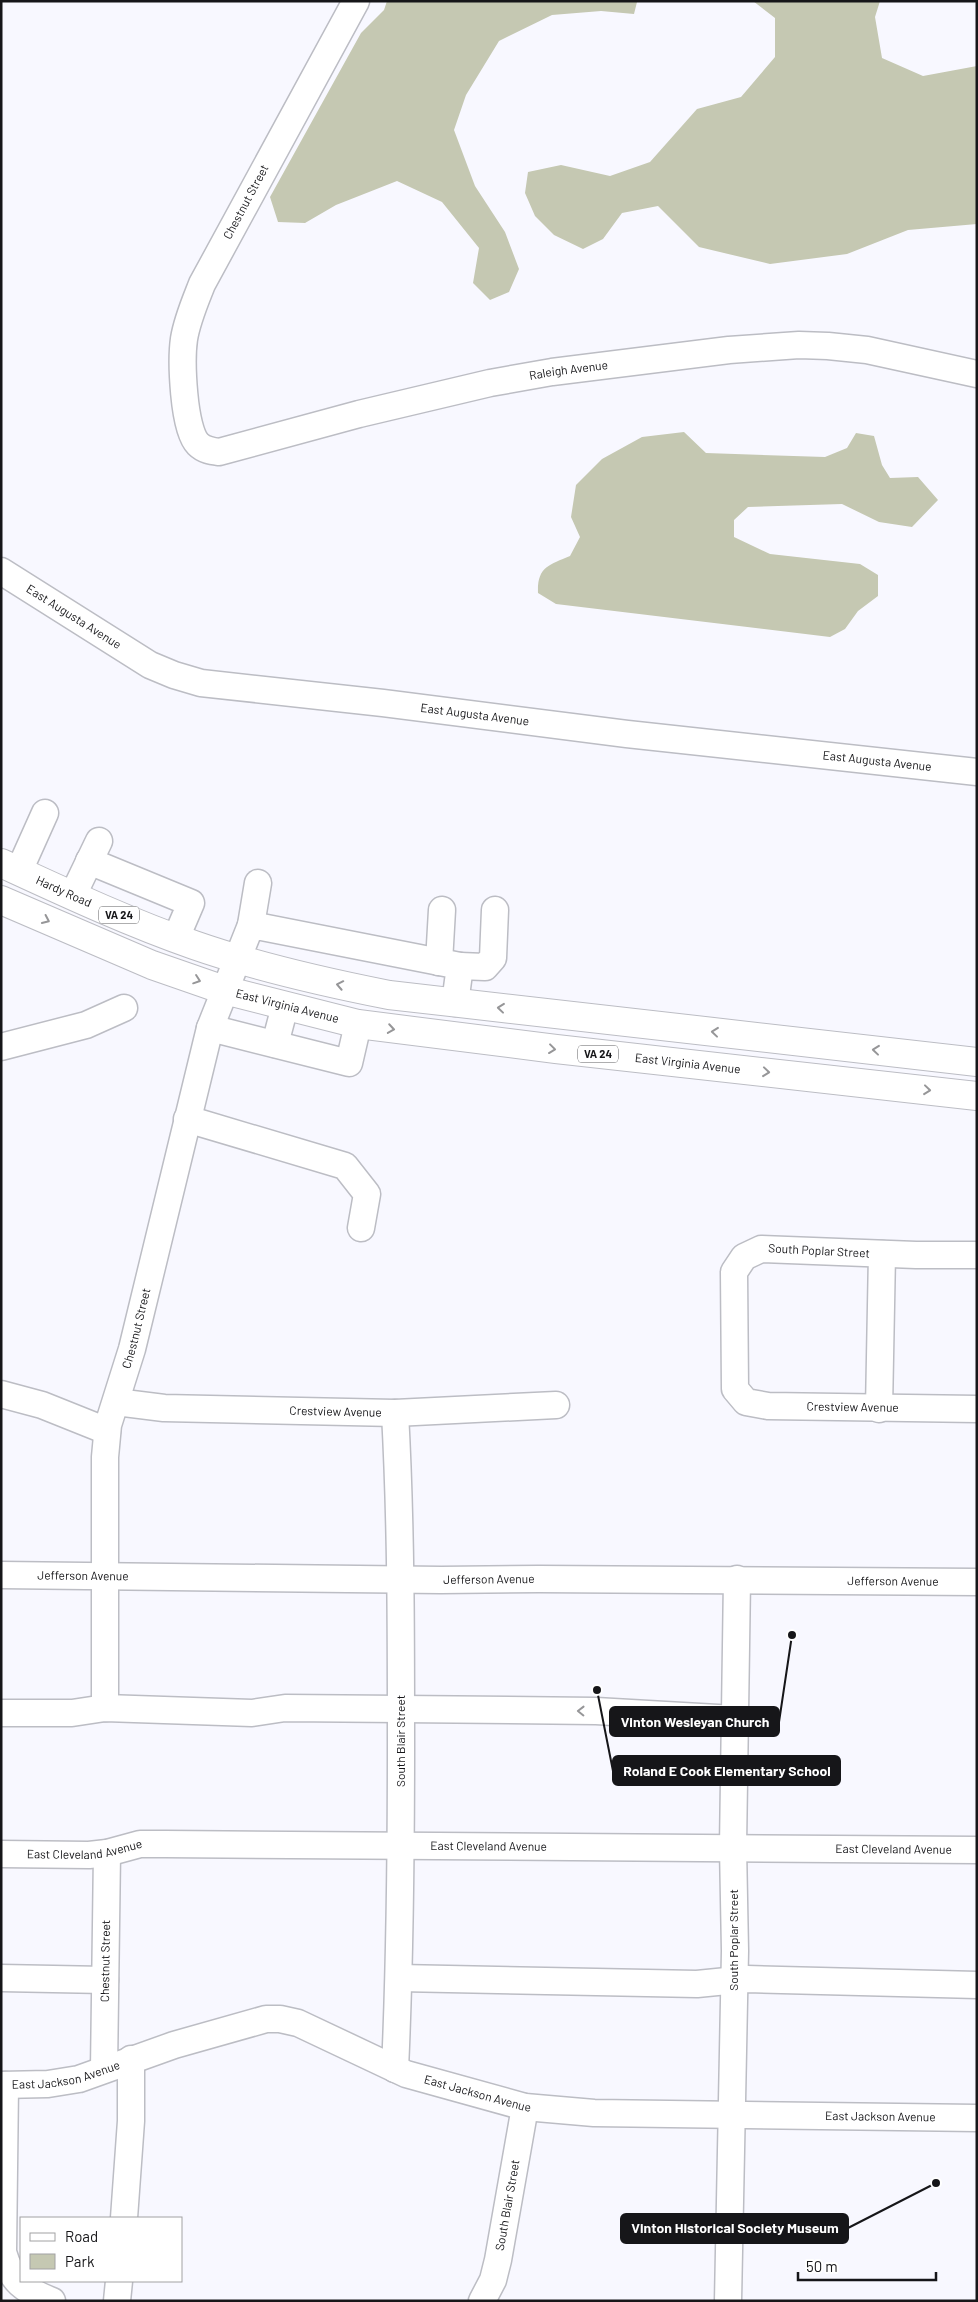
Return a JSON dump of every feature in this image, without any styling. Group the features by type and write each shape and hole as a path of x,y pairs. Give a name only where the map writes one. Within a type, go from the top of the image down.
{"main road":[{"name":"Hardy Road","path":"10,867 176,938 239,958"},
{"name":"VA 24","path":"1,900 152,965 224,990"},
{"name":"VA 24","path":"239,958 315,980 388,995 977,1062"},
{"name":"East Virginia Avenue","path":"224,990 358,1024 556,1049 977,1096"}],"street":[{"name":"Chestnut Street","path":"188,416 182,366 184,340 188,319 202,284 356,1"},
{"name":"Raleigh Avenue","path":"188,416 192,435 198,444 208,450 219,452 359,414 521,376 729,350 799,345 866,350 977,374"},
{"name":"East Augusta Avenue","path":"1,571 150,665 200,683 383,703 627,734 977,772"},
{"path":"10,867 46,813"},
{"path":"73,895 94,851 191,903 176,938"},
{"name":"Chestnut Street","path":"105,1708 107,1431 132,1350 210,1028 252,925 258,883"},
{"path":"442,910 455,1003"},
{"path":"252,925 449,964 485,967 492,958 495,910"},
{"path":"275,1044 285,1006"},
{"path":"1,1047 86,1025 124,1008"},
{"path":"210,1028 348,1063 358,1024"},
{"path":"187,1119 345,1166 367,1194 361,1228"},
{"name":"South Poplar Street","path":"735,1389 734,1272 744,1257 761,1249 882,1254 977,1255"},
{"path":"879,1409 882,1254"},
{"name":"Crestview Avenue","path":"735,1389 746,1402 768,1406 977,1409"},
{"path":"1,1394 42,1405 107,1431"},
{"name":"Crestview Avenue","path":"116,1402 164,1408 394,1413 556,1405"},
{"name":"South Blair Street","path":"394,1413 401,1579 401,1845 399,1978 395,2069"},
{"name":"Jefferson Avenue","path":"1,1575 977,1582"},
{"name":"South Poplar Street","path":"728,2301 735,1980 733,1847 737,1580"},
{"path":"1,1713 72,1713 105,1708 242,1713 284,1708 596,1711 735,1719"},
{"name":"East Cleveland Avenue","path":"1,1854 89,1855 107,1853 140,1844 977,1850"},
{"name":"Chestnut Street","path":"104,2069 107,1853"},
{"path":"1,1978 105,1980"},
{"path":"399,1978 696,1984 735,1980 977,1985"},
{"name":"East Jackson Avenue","path":"3,2085 48,2084 79,2078 131,2059 244,2024 266,2019 280,2019 298,2023 395,2069 525,2107 594,2113 977,2118"},
{"path":"124,2217 131,2121 131,2059"},
{"path":"3,2085 1,2232 3,2252 9,2271 18,2282 42,2297"},
{"name":"South Blair Street","path":"482,2301 493,2280 498,2260 525,2107"},
{"path":"117,2301 119,2282"}],"green space":[{"path":"387,1 637,2 634,14 601,11 552,15 499,41 466,95 454,130 475,186 505,232 519,269 509,292 490,300 473,283 479,248 442,202 397,181 336,205 305,223 278,222 270,197 361,33 384,10"},
{"path":"753,1 880,1 875,17 882,58 923,76 977,66 977,224 908,230 847,254 770,264 699,247 658,206 622,213 603,239 583,249 554,235 535,216 525,193 528,172 561,165 610,176 650,162 697,109 741,97 775,57 775,18"},
{"path":"684,432 706,453 825,457 847,448 856,433 874,436 882,465 890,478 918,477 938,500 912,527 879,522 842,504 748,507 734,520 734,537 770,554 860,564 878,575 878,596 858,611 845,629 830,637 556,604 538,593 538,584 542,572 550,565 570,556 580,537 571,517 576,485 602,459 642,437"}],"place":[{"name":"Vinton Wesleyan Church","path":"792,1635"},
{"name":"Roland E Cook Elementary School","path":"597,1690"},
{"name":"Vinton Historical Society Museum","path":"936,2183"}]}
